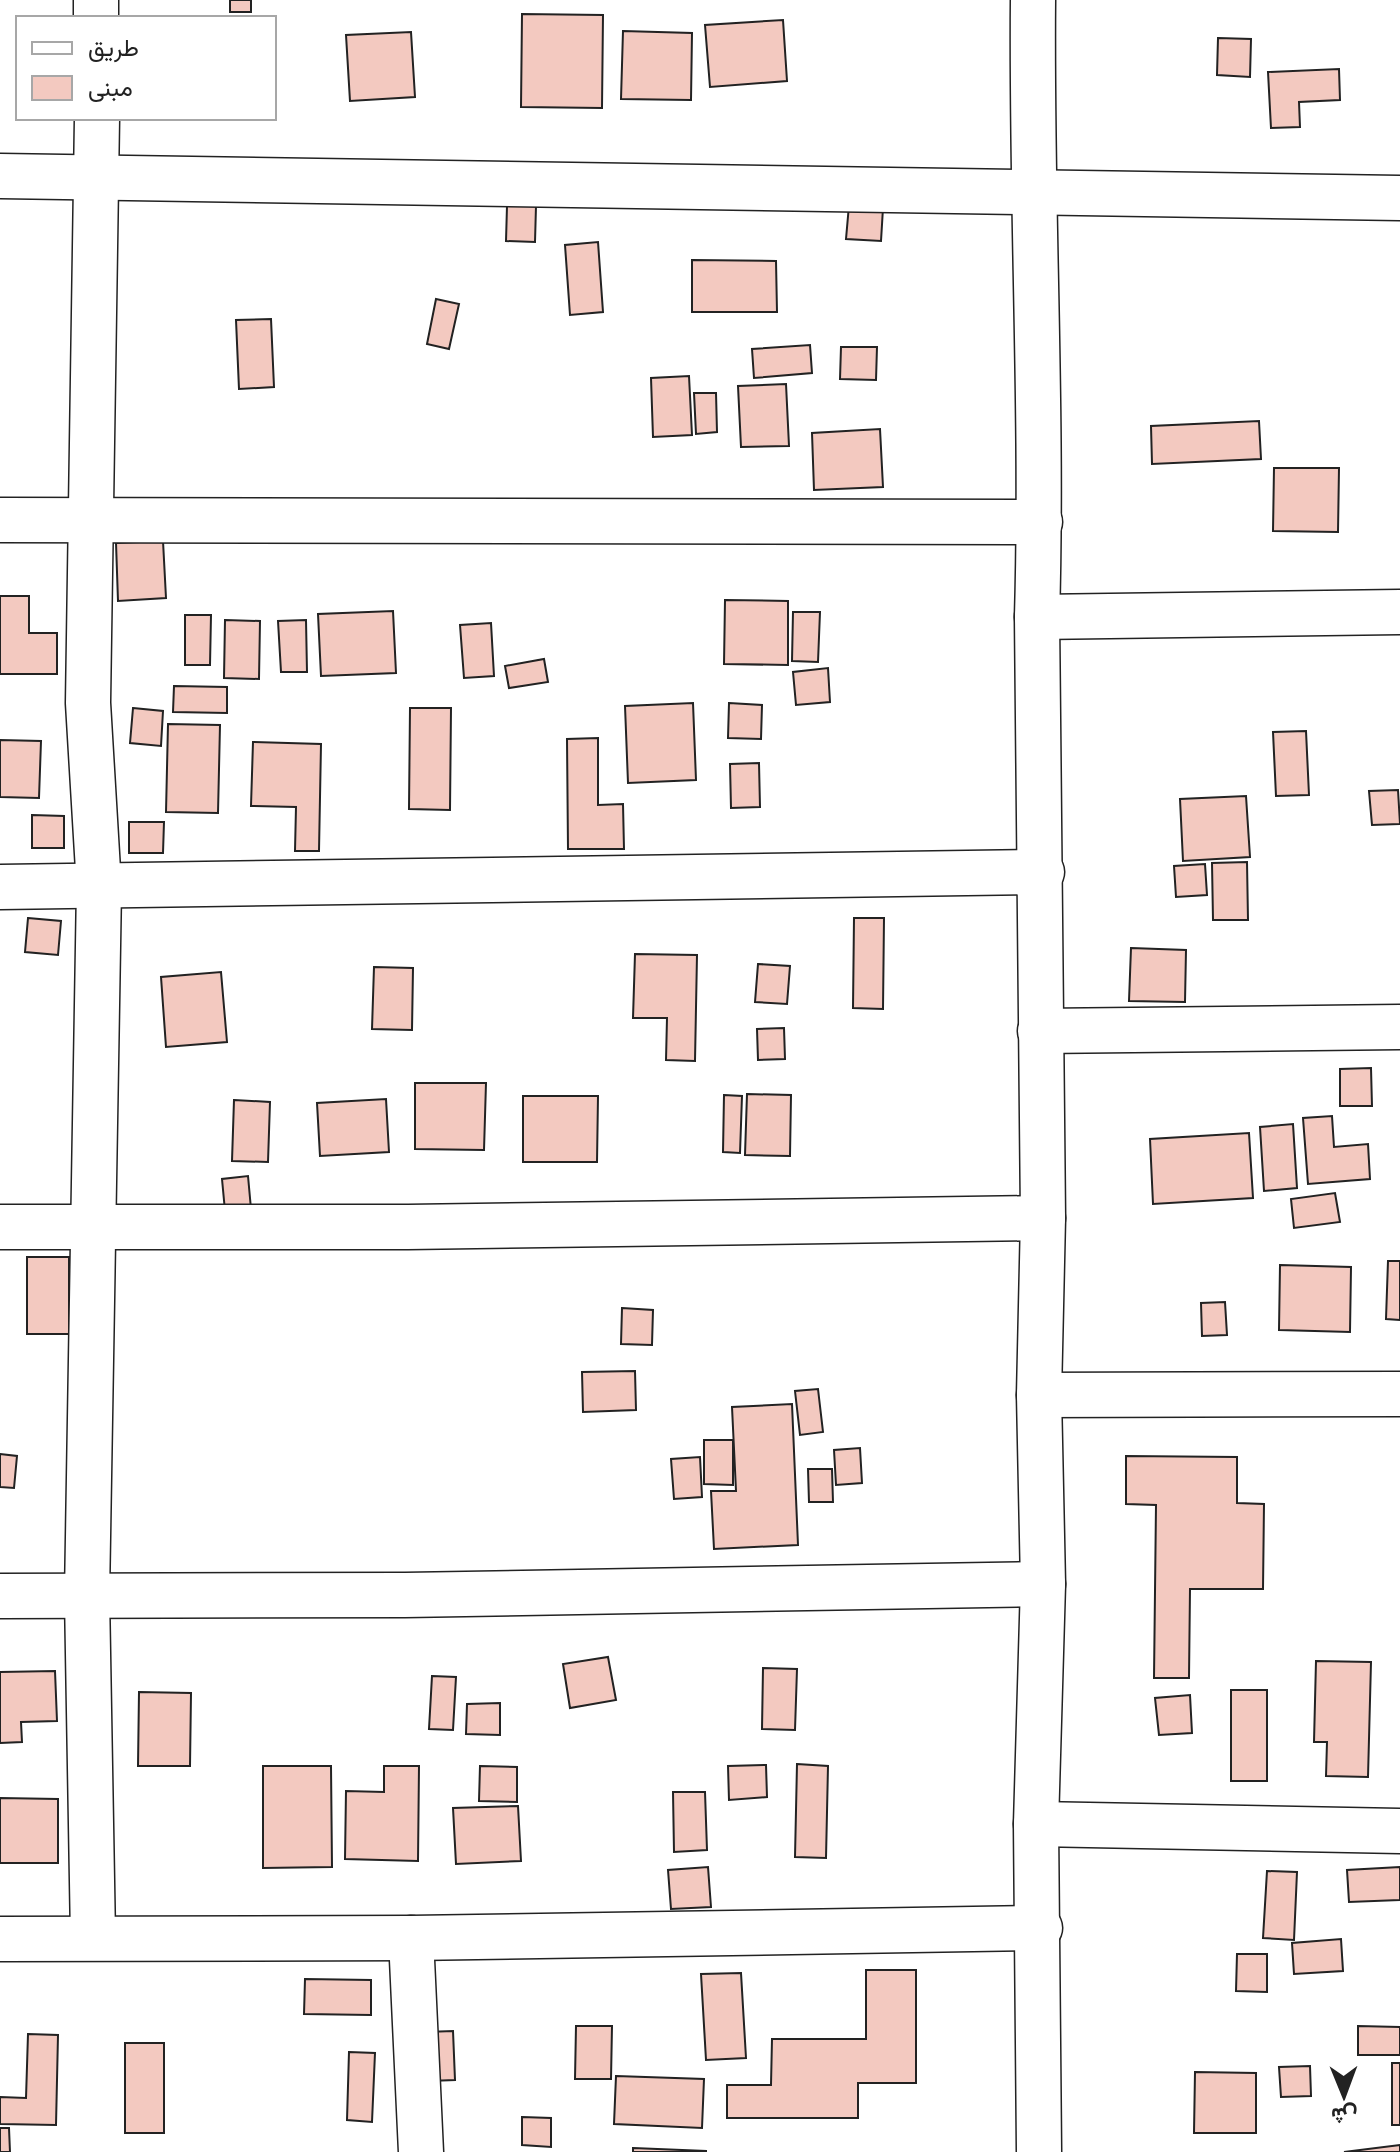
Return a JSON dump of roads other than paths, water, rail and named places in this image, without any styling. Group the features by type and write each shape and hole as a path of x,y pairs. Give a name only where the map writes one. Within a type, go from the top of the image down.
{"street":[{"path":"1033,0 1032,190 1040,522 1037,617 1042,872 1040,1031 1043,1218 1039,1395 1043,1584 1036,1824 1040,1928 1039,2152"},
{"path":"93,1938 87,1596 99,887 88,703 97,120"},
{"path":"0,176 1400,198"},
{"path":"0,520 1040,522"},
{"path":"1037,617 1400,612"},
{"path":"0,887 1042,872"},
{"path":"1040,1031 1400,1027"},
{"path":"0,1227 408,1227 1043,1218"},
{"path":"1039,1395 1400,1394"},
{"path":"0,1596 389,1596 1043,1584"},
{"path":"1036,1824 1400,1831"},
{"path":"0,1939 411,1938 1040,1928"},
{"path":"411,1938 421,2152"}]}
